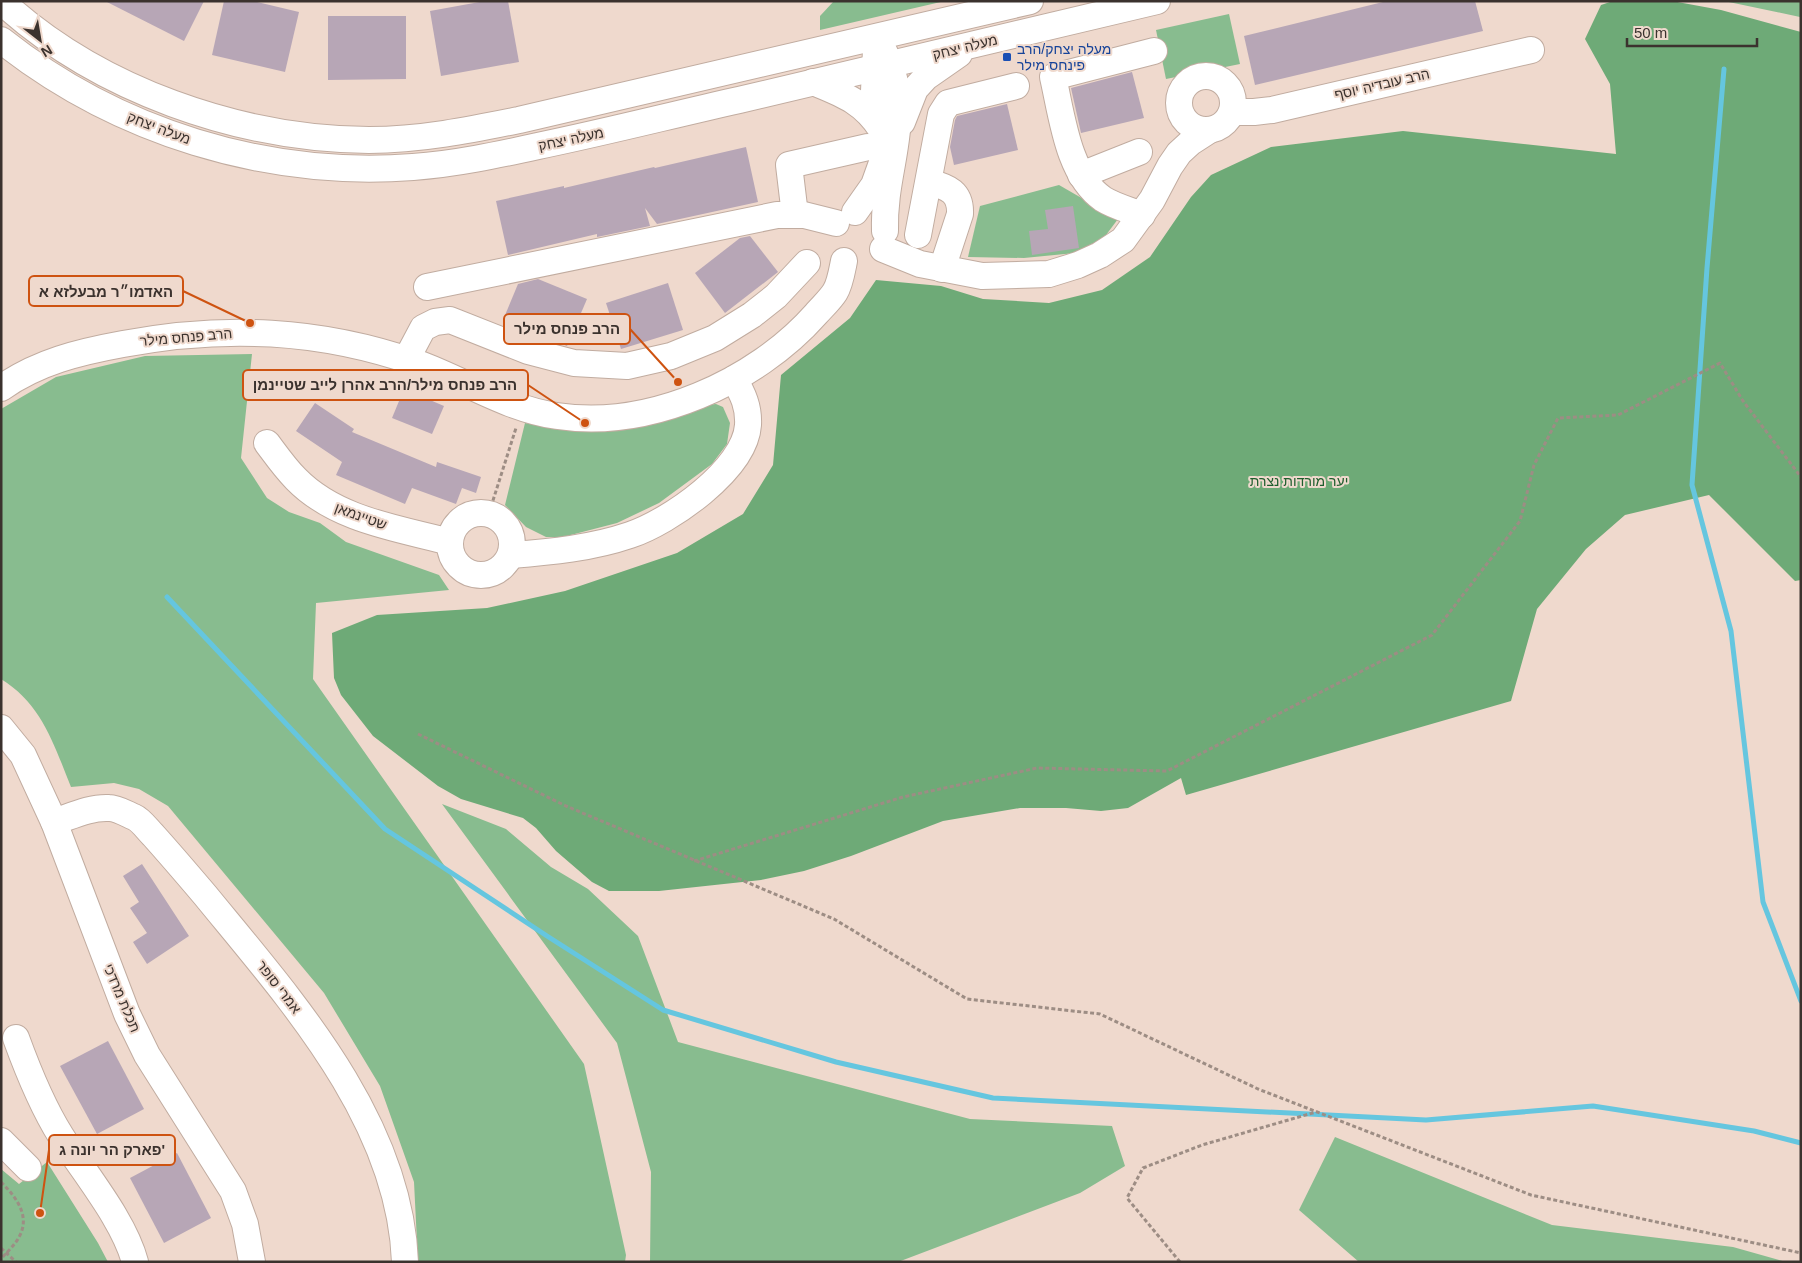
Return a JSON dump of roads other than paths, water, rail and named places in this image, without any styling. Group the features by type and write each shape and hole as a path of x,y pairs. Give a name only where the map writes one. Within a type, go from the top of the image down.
{"street":[{"name":"מעלה יצחק","path":"1,1 37,31 69,52 127,84 158,97 227,122 300,136 370,140 413,138 480,128 569,110 1030,1"},
{"name":"מעלה יצחק","path":"1,40 20,55 78,92 147,124 219,150 296,165 370,169 415,167 484,157 575,138 1157,1"},
{"path":"795,215 789,165 883,139 899,119 898,95 883,66 877,37"},
{"path":"813,82 847,96 864,108 875,119 883,139 885,142 884,157 879,172 874,185 832,232 831,241 834,250 844,261 857,266 866,265 875,260 884,240 884,212 883,139 915,90 926,77 973,45"},
{"name":"הרב עובדיה יוסף","path":"1232,112 1272,110 1531,50"},
{"path":"1142,215 1116,206 1102,198 1088,185 1081,175 1071,155 1053,77 1154,51"},
{"path":"1208,76 1216,78 1230,90 1233,98 1232,112 1225,123 1217,129 1199,130 1191,127 1184,121 1178,104 1180,95 1190,80 1208,76"},
{"path":"918,235 941,114 948,103 1016,86"},
{"path":"1170,166 1180,113"},
{"path":"428,288 776,215 845,217 869,213 877,218 884,240 920,264 982,276 1048,274 1078,265 1100,255 1123,240 1152,200 1179,153 1191,142 1208,131"},
{"path":"1081,175 1139,152"},
{"path":"929,182 945,186 951,190 957,196 961,206 942,269"},
{"name":"הרב פנחס מילר","path":"1,388 32,370 66,356 153,338 214,332 276,332 322,339 406,360 522,408 557,416 596,418 635,414 668,407 706,392 734,379 776,352 805,327 835,292 844,261"},
{"path":"406,360 423,328 435,322 450,320 528,351 574,363 628,366 671,356 715,338 752,315 776,296 807,263"},
{"path":"511,555 557,551 594,545 631,535 662,520 691,502 716,481 736,457 745,441 748,426 746,400 734,379"},
{"name":"שטיינמאן","path":"267,443 297,480 332,505 354,516 450,542"},
{"path":"478,513 489,513 500,519 508,527 512,537 511,555 496,572 486,575 475,575 464,570 456,563 451,553 450,542 452,531 463,519 478,513"},
{"name":"תכלת מרדכי","path":"1,728 23,755 54,822 127,1014 147,1055 233,1191 245,1224 252,1262"},
{"name":"אמרי סופר","path":"54,822 85,810 110,808 136,818 185,871 282,989 315,1034 345,1082 372,1131 391,1184 404,1240 405,1262"},
{"path":"16,1038 26,1068 59,1134 120,1226 135,1262"},
{"path":"1,1141 28,1168"}],"waterway":[{"path":"1724,69 1707,268 1692,485 1731,631 1763,902 1801,1001"},
{"path":"167,597 385,829 663,1010 836,1062 993,1098 1426,1120 1593,1106 1754,1131 1801,1143"}],"place":[{"name":"מעלה יצחק/הרב פינחס מילר","path":"1007,57"},
{"name":"האדמו״ר מבעלזא א","path":"250,323"},
{"name":"הרב פנחס מילר","path":"678,382"},
{"name":"הרב פנחס מילר/הרב אהרן לייב שטיינמן","path":"585,423"},
{"name":"פארק הר יונה ג'","path":"40,1213"}],"park label":[{"name":"יער מורדות נצרת","path":"1299,481"}]}
